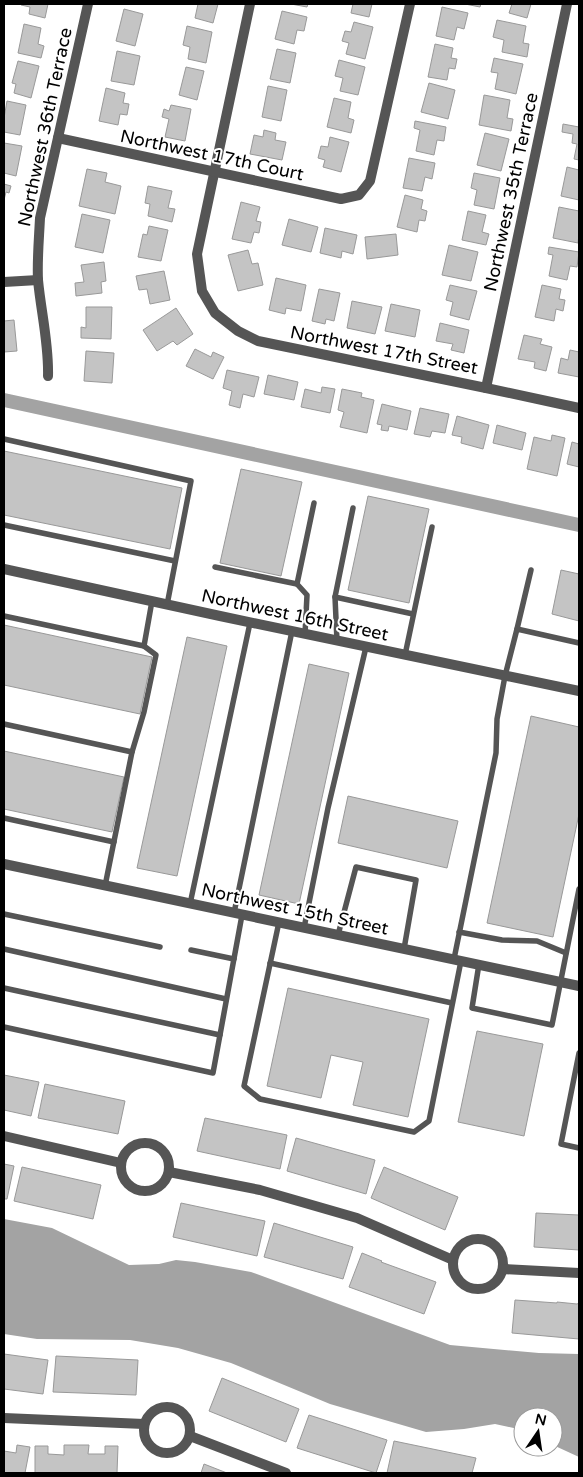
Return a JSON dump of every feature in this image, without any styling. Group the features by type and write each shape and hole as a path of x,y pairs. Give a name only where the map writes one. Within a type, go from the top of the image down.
{"street":[{"name":"Northwest 36th Terrace","path":"48,376 49,360 38,280 40,218 88,4"},
{"path":"214,173 250,4"},
{"name":"Northwest 17th Court","path":"58,138 341,199 359,195 370,181 410,4"},
{"name":"Northwest 35th Terrace","path":"486,388 567,4"},
{"name":"Northwest 17th Street","path":"214,173 198,254 202,291 215,313 238,331 258,341 579,408"},
{"path":"4,282 38,280"},
{"name":"Northwest 16th Street","path":"4,569 292,632 579,691"},
{"name":"Northwest 15th Street","path":"4,864 579,986"},
{"path":"4,1136 122,1163"},
{"path":"140,1144 150,1144 158,1147 165,1154 169,1162 169,1172 159,1187 150,1191 141,1191 125,1181 122,1163 125,1154 132,1148 140,1144"},
{"path":"169,1172 260,1190 357,1218 453,1260"},
{"path":"472,1240 482,1240 491,1243 498,1250 502,1259 502,1269 499,1278 492,1285 483,1289 473,1289 457,1279 453,1270 453,1260 456,1251 463,1244 472,1240"},
{"path":"502,1269 579,1273"},
{"path":"164,1406 173,1407 181,1411 187,1418 190,1426 190,1436 186,1444 179,1450 170,1453 161,1452 153,1448 146,1441 144,1424 148,1415 155,1409 164,1406"},
{"path":"4,1418 144,1424"},
{"path":"190,1436 286,1473"}],"lane":[{"path":"4,439 192,481 167,605"},
{"path":"297,584 314,503"},
{"path":"337,641 334,597 353,508"},
{"path":"4,525 175,561"},
{"path":"405,655 432,527"},
{"path":"215,567 297,584 307,595 305,634"},
{"path":"279,922 244,1086 260,1099 414,1132 429,1121 452,1003 459,932 496,753 496,719 531,570"},
{"path":"334,597 414,614"},
{"path":"144,646 152,601"},
{"path":"4,616 144,646 156,655 144,712 132,752 105,886"},
{"path":"190,904 250,623"},
{"path":"517,629 579,643"},
{"path":"4,1027 213,1073 234,959 238,914 292,632"},
{"path":"304,928 328,808 366,647"},
{"path":"4,724 132,752"},
{"path":"4,818 114,842"},
{"path":"338,935 356,867 416,880 404,949"},
{"path":"479,964 472,1008 552,1025 579,889"},
{"path":"4,914 160,948"},
{"path":"459,932 502,940 537,941 566,953"},
{"path":"4,949 226,999"},
{"path":"191,950 234,959"},
{"path":"270,963 452,1003"},
{"path":"4,988 220,1035"},
{"path":"579,1053 561,1144 579,1148"}],"shaded area":[{"path":"4,1219 52,1228 129,1265 159,1264 176,1260 251,1272 450,1345 539,1353 579,1354 579,1457 563,1450 563,1407 513,1407 513,1428 495,1424 426,1432 330,1404 231,1363 178,1348 130,1340 37,1339 4,1334"}],"building":[{"path":"21,4 48,4 45,18 29,14 30,7"},
{"path":"198,4 218,4 213,23 195,18"},
{"path":"291,4 308,4 307,7"},
{"path":"353,4 372,4 369,17 351,13"},
{"path":"465,4 481,4 480,7"},
{"path":"512,4 531,4 527,18 509,13"},
{"path":"442,7 468,13 464,29 457,27 454,40 436,36"},
{"path":"124,9 143,14 135,46 116,41"},
{"path":"282,11 307,17 304,31 297,30 294,44 275,39"},
{"path":"497,20 526,26 523,43 529,44 527,57 502,52 504,40 493,37"},
{"path":"354,22 373,27 365,59 346,54 349,43 342,41 345,31 351,32"},
{"path":"24,24 41,28 38,44 44,46 41,58 18,53"},
{"path":"187,26 212,32 206,63 188,59 190,47 183,45"},
{"path":"435,44 453,48 451,58 457,59 455,69 449,68 447,80 428,77"},
{"path":"277,49 296,53 290,83 270,79"},
{"path":"117,51 140,56 134,85 111,81"},
{"path":"494,58 523,64 516,94 495,89 498,73 491,72"},
{"path":"339,60 365,67 358,95 340,91 343,78 335,76"},
{"path":"18,61 39,66 31,98 14,93 16,84 12,83"},
{"path":"186,67 204,71 197,100 179,95"},
{"path":"429,83 455,90 448,119 421,112"},
{"path":"268,86 287,90 281,121 262,117"},
{"path":"106,88 125,93 123,103 129,104 127,115 120,114 118,125 99,121"},
{"path":"484,95 510,100 507,118 513,119 511,131 479,125"},
{"path":"334,98 351,102 348,118 354,120 351,133 327,127"},
{"path":"7,101 26,105 20,135 4,132"},
{"path":"171,105 191,109 185,141 165,137 169,119 162,117 164,109 169,111"},
{"path":"415,121 446,127 444,141 437,140 434,155 416,151 420,130 414,128"},
{"path":"563,124 579,127 579,160 574,159 577,144 572,143 573,134 562,132"},
{"path":"264,130 276,133 275,140 286,142 282,160 250,154 254,135 263,137"},
{"path":"485,133 509,139 501,171 477,165"},
{"path":"330,137 349,142 341,172 323,167 325,160 318,158 321,146 328,147"},
{"path":"4,143 22,146 16,176 4,173"},
{"path":"409,158 435,163 432,179 425,177 422,191 403,188"},
{"path":"567,167 579,170 579,200 561,196"},
{"path":"87,169 107,173 105,182 121,186 115,214 79,206"},
{"path":"474,173 500,178 494,209 474,205 477,190 471,188"},
{"path":"4,184 11,186 9,193 6,192 4,200"},
{"path":"148,186 172,191 168,208 175,209 172,222 148,216 150,204 145,203"},
{"path":"405,195 423,200 421,209 427,211 425,221 419,220 417,232 397,227"},
{"path":"241,202 260,207 256,221 261,222 259,233 254,232 251,243 232,239"},
{"path":"559,207 579,211 578,243 553,238"},
{"path":"468,211 486,215 482,232 489,234 486,245 462,240"},
{"path":"82,214 110,220 103,253 75,247"},
{"path":"289,219 318,227 311,252 282,245"},
{"path":"149,226 168,230 161,261 138,257 143,234 147,235"},
{"path":"325,228 357,235 353,254 342,251 341,258 320,253"},
{"path":"396,234 398,255 367,259 365,237"},
{"path":"449,245 478,252 471,281 442,275"},
{"path":"549,247 579,252 577,267 570,266 567,280 549,276 553,255 548,254"},
{"path":"248,250 252,264 258,263 263,285 238,291 228,255"},
{"path":"104,262 106,281 101,282 102,293 76,296 75,283 84,282 81,265"},
{"path":"164,271 170,300 150,304 147,289 139,290 136,276"},
{"path":"276,278 306,285 301,311 286,308 285,314 269,310"},
{"path":"450,285 477,291 469,320 450,315 453,302 446,300"},
{"path":"542,285 561,289 559,299 565,300 563,311 556,309 554,321 535,317"},
{"path":"319,289 340,293 334,321 326,319 325,324 312,321"},
{"path":"352,301 382,307 375,334 347,328"},
{"path":"391,304 420,310 415,337 385,331"},
{"path":"86,307 112,307 111,339 81,338 81,327 86,328"},
{"path":"176,308 193,334 177,345 173,341 157,351 143,330"},
{"path":"14,320 17,351 4,352 4,321"},
{"path":"440,323 469,330 464,353 451,350 453,344 436,341"},
{"path":"524,335 542,339 540,344 552,347 546,371 534,368 535,362 518,359"},
{"path":"195,349 211,357 213,352 224,357 213,379 186,366"},
{"path":"570,350 579,352 579,377 558,373 561,358 568,360"},
{"path":"86,351 114,353 112,383 84,381"},
{"path":"227,370 259,377 254,397 243,394 240,408 229,405 232,391 223,388"},
{"path":"268,375 298,382 294,400 264,394"},
{"path":"322,387 335,389 330,413 301,407 305,389 321,393"},
{"path":"342,389 362,393 361,397 374,400 367,433 340,427 344,412 338,410"},
{"path":"382,404 411,411 407,430 389,426 388,431 381,430 382,425 377,424"},
{"path":"420,408 449,414 445,433 432,431 430,437 414,434"},
{"path":"457,416 489,425 483,449 461,443 462,437 452,435"},
{"path":"497,425 526,433 522,450 493,443"},
{"path":"552,435 565,438 557,476 527,469 534,437 551,441"},
{"path":"572,442 579,444 579,467 567,464"},
{"path":"4,451 182,488 170,549 4,515"},
{"path":"241,469 302,482 281,576 220,563"},
{"path":"368,496 429,509 409,603 348,590"},
{"path":"561,570 579,574 579,621 552,614"},
{"path":"4,625 152,657 140,714 4,685"},
{"path":"187,637 227,646 177,876 137,868"},
{"path":"309,664 349,673 299,904 259,895"},
{"path":"531,716 579,727 579,814 553,937 487,923"},
{"path":"4,751 124,777 112,832 4,809"},
{"path":"348,796 458,821 447,868 338,843"},
{"path":"288,988 429,1019 408,1117 353,1105 363,1062 331,1055 321,1098 267,1086"},
{"path":"477,1031 543,1044 524,1136 458,1122"},
{"path":"4,1075 39,1082 31,1116 4,1110"},
{"path":"45,1084 125,1101 118,1134 38,1118"},
{"path":"205,1118 287,1135 280,1169 197,1151"},
{"path":"296,1138 375,1160 366,1194 287,1171"},
{"path":"4,1164 14,1166 7,1199 4,1199"},
{"path":"22,1167 101,1185 93,1219 14,1201"},
{"path":"384,1167 458,1197 445,1230 371,1198"},
{"path":"181,1203 265,1221 257,1256 173,1237"},
{"path":"536,1213 579,1215 579,1250 534,1247"},
{"path":"274,1223 353,1247 343,1279 264,1257"},
{"path":"362,1253 436,1282 424,1314 349,1287"},
{"path":"515,1300 579,1303 579,1339 512,1333"},
{"path":"4,1354 48,1360 43,1394 4,1389"},
{"path":"56,1356 138,1360 136,1395 53,1392"},
{"path":"222,1378 299,1409 286,1442 209,1411"},
{"path":"309,1415 387,1440 376,1473 297,1448"},
{"path":"394,1441 476,1458 472,1473 387,1473"},
{"path":"17,1445 30,1447 25,1473 4,1473 4,1451 16,1453"},
{"path":"64,1445 89,1445 88,1454 105,1454 105,1446 118,1446 117,1473 35,1473 35,1446 48,1446 48,1454 64,1455"},
{"path":"204,1464 227,1473 201,1473"}],"waterway":[{"path":"4,400 579,525"}]}
